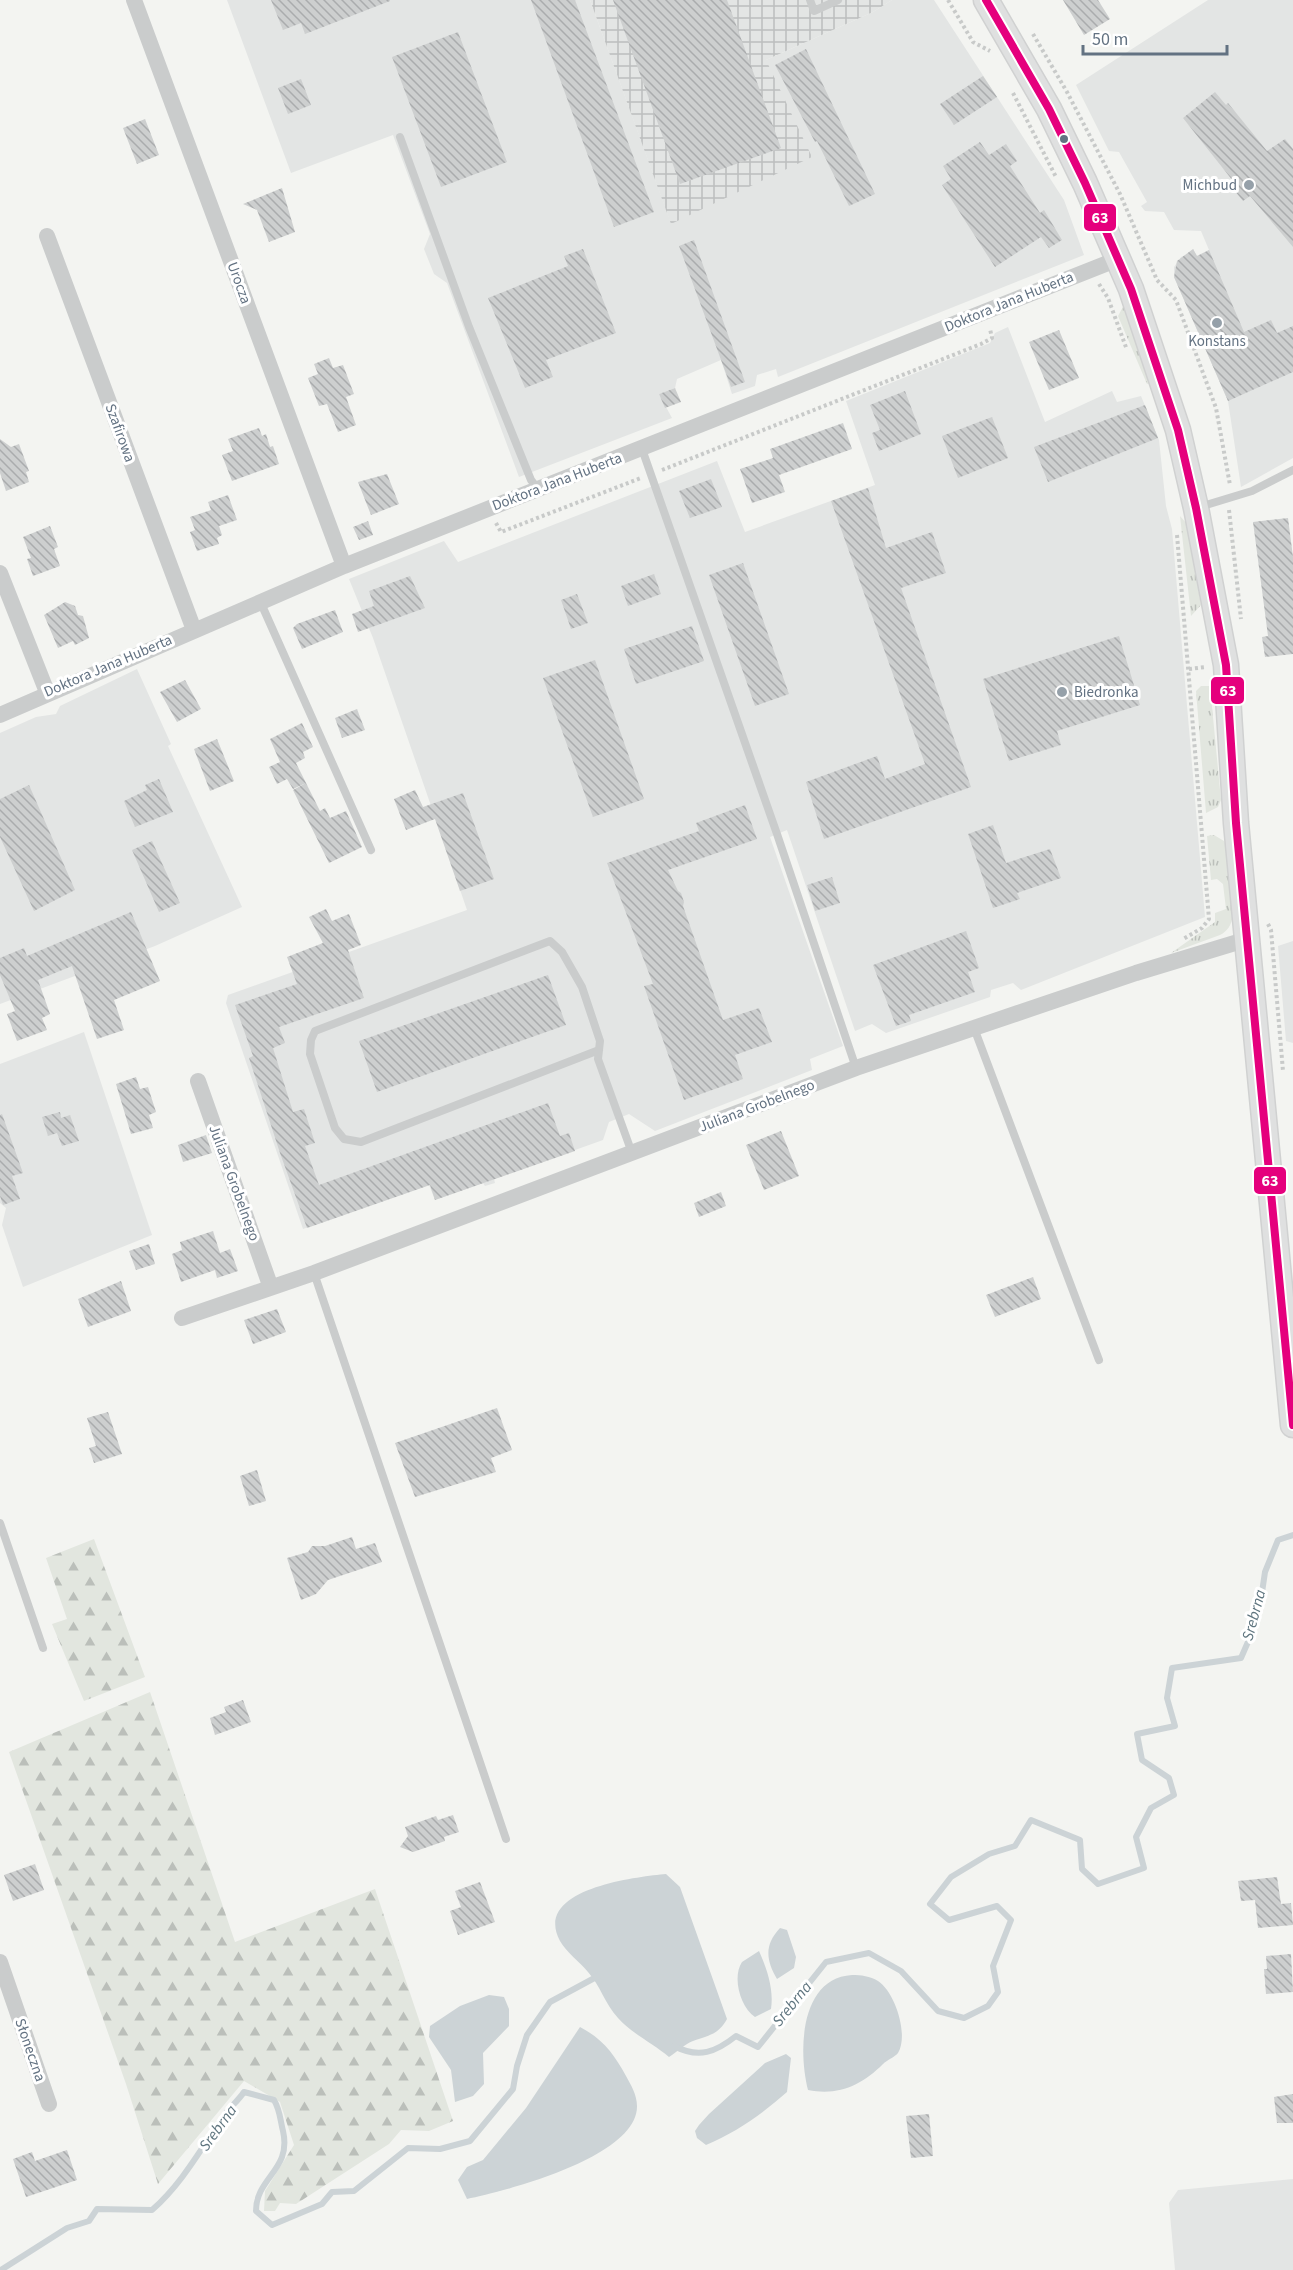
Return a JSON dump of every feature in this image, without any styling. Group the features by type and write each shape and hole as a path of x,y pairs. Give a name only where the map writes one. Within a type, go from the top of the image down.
{"street":[{"name":"Urocza","path":"134,0 344,566"},
{"path":"986,0 1048,109 1118,259 1157,363 1178,430 1196,508 1226,665 1235,812 1293,1425"},
{"name":"Szafirowa","path":"47,236 194,630"},
{"name":"Doktora Jana Huberta","path":"0,715 47,692 344,566 1118,259"},
{"path":"0,573 47,692"},
{"name":"Juliana Grobelnego","path":"182,1318 270,1286 314,1273 856,1068 1248,939"},
{"name":"Juliana Grobelnego","path":"198,1081 270,1286"},
{"name":"Słoneczna","path":"0,1962 49,2104"}],"lane":[{"path":"810,0 814,11 838,0"},
{"path":"400,137 469,327 531,480 538,489"},
{"path":"642,449 856,1068"},
{"path":"1196,508 1252,491 1293,470"},
{"path":"260,602 371,850"},
{"path":"599,1050 361,1142 344,1138 335,1128 309,1047 315,1031 550,941 562,952 582,987 600,1041 599,1050 603,1074 632,1153"},
{"path":"974,1028 1099,1360"},
{"path":"314,1273 506,1839"},
{"path":"0,1523 43,1648"}],"path":[{"path":"948,0 973,42 998,56"},
{"path":"1011,88 1061,186"},
{"path":"1090,283 1102,286 1132,361"},
{"path":"493,517 501,532 981,344"},
{"path":"1174,944 1202,928 1209,919 1177,532"},
{"path":"1189,669 1210,667"},
{"path":"1265,918 1271,930 1283,1076"}],"shaded area":[{"path":"227,0 590,0 671,223 766,60 873,12 892,0 934,0 1064,200 1084,255 778,377 776,369 757,375 755,386 732,394 721,360 677,379 675,388 659,394 672,418 519,477 447,283 434,274 424,249 430,234 393,135 291,173"},
{"path":"590,0 892,0 873,12 766,60 812,157 671,224"},
{"path":"1208,0 1293,0 1293,458 1241,487 1228,401 1174,277 1174,267 1181,257 1193,252 1193,249 1197,256 1209,250 1201,231 1174,230 1164,212 1145,211 1141,206 1147,202 1119,152 1109,151 1076,85"},
{"path":"1008,327 1045,422 1112,391 1117,402 1141,396 1159,440 1166,506 1172,529 1205,917 1021,990 1013,983 991,990 990,997 886,1033 872,1024 855,1031 787,830 770,837 843,1046 810,1059 812,1070 655,1131 629,1114 609,1122 603,1140 494,1179 495,1183 485,1186 483,1183 435,1200 429,1185 303,1229 226,1003 228,995 467,910 373,638 349,579 444,541 458,562 717,461 745,532 875,485 846,401 990,343 995,333"},
{"path":"137,669 171,744 168,746 242,907 155,946 0,1004 0,733 36,717 56,714 60,706"},
{"path":"1293,941 1293,1043 1286,1041 1278,946"},
{"path":"84,1032 152,1235 23,1287 2,1225 6,1208 0,1203 0,1064"},
{"path":"666,1874 680,1887 727,2019 717,2031 690,2042 669,2057 629,2029 618,2018 592,1977 560,1941 555,1923 560,1909 573,1898 591,1889 632,1878"},
{"path":"780,1928 787,1930 796,1957 794,1968 777,1979 768,1953 771,1940"},
{"path":"759,1951 769,1979 772,2002 771,2009 755,2017 742,1999 738,1976 742,1962"},
{"path":"852,1975 875,1979 890,1994 901,2025 902,2036 898,2053 867,2078 849,2087 830,2091 808,2090 803,2056 804,2037 813,2002 822,1989 835,1979"},
{"path":"489,1995 504,1997 509,2009 509,2026 483,2053 484,2084 473,2096 455,2102 451,2070 429,2037 430,2026 460,2006"},
{"path":"580,2027 607,2048 630,2083 637,2102 632,2124 616,2141 594,2156 567,2169 538,2180 467,2199 458,2180 467,2167 483,2160 526,2108"},
{"path":"786,2054 791,2058 787,2092 749,2122 717,2140 706,2145 697,2138 695,2131 709,2114 765,2063"},
{"path":"1293,2179 1293,2270 1175,2270 1169,2203 1178,2190"}],"green space":[{"path":"1124,305 1150,382 1147,384 1118,316"},
{"path":"1180,516 1187,524 1201,605 1191,616"},
{"path":"1201,686 1210,686 1221,800 1218,807 1206,813 1196,691"},
{"path":"1214,835 1224,841 1227,847 1233,916 1231,922 1227,930 1220,935 1171,953 1215,922 1215,913 1226,909 1223,884 1217,879 1211,880 1207,836"},
{"path":"94,1539 145,1677 84,1701 52,1624 67,1619 46,1558"},
{"path":"150,1692 235,1942 375,1889 453,2121 429,2131 401,2130 389,2144 296,2204 280,2203 275,2211 264,2211 265,2191 294,2145 280,2102 244,2081 158,2184 126,2084 9,1752"}],"building":[{"path":"271,0 390,1 305,34 301,23 283,30"},
{"path":"531,0 575,0 654,212 614,227"},
{"path":"613,0 727,0 781,148 680,184"},
{"path":"1063,0 1098,0 1110,19 1084,35"},
{"path":"458,32 507,162 441,187 392,57"},
{"path":"806,49 875,194 849,206 817,141 815,142 775,65"},
{"path":"983,76 997,97 954,125 940,104"},
{"path":"301,79 311,105 288,114 278,88"},
{"path":"1215,92 1226,105 1228,103 1267,151 1285,139 1293,149 1293,247 1250,196 1243,201 1229,184 1233,181 1183,118"},
{"path":"145,119 159,155 137,164 123,128"},
{"path":"980,142 989,155 1006,144 1017,161 1010,166 1040,213 1044,210 1062,240 1049,248 1041,237 995,267 942,185 951,179 943,166"},
{"path":"282,188 295,232 269,242 257,210 243,204"},
{"path":"694,240 745,382 731,387 679,246"},
{"path":"583,249 616,333 546,360 553,377 525,388 488,298 568,266 564,256"},
{"name":"Konstans","path":"1193,249 1197,256 1209,250 1244,332 1271,320 1277,333 1293,326 1293,372 1228,401 1174,277 1177,261"},
{"path":"1059,330 1079,378 1049,390 1029,342"},
{"path":"329,358 333,368 343,365 354,394 346,397 356,425 338,432 327,404 319,406 308,378 318,374 314,364"},
{"path":"675,388 681,402 665,408 659,394"},
{"path":"905,391 921,434 879,451 872,433 880,430 870,405"},
{"path":"1145,405 1158,438 1048,482 1034,447"},
{"path":"992,417 1008,458 958,478 942,436"},
{"path":"843,423 852,449 779,475 785,492 752,503 740,469 773,458 770,449"},
{"path":"259,428 262,436 266,434 270,447 273,446 279,464 232,481 222,455 233,451 228,439"},
{"path":"0,439 11,447 19,444 29,471 26,472 29,482 6,491 0,473"},
{"path":"387,474 399,504 371,515 358,482"},
{"path":"711,479 722,507 690,518 679,491"},
{"path":"868,488 886,548 932,532 946,573 901,588 971,787 824,839 806,782 877,756 885,779 925,764 831,501"},
{"path":"228,495 237,520 219,526 222,535 217,538 219,544 197,551 190,532 195,530 190,517 211,510 208,502"},
{"path":"1288,518 1293,557 1293,654 1265,657 1262,637 1268,636 1253,522"},
{"path":"368,521 373,535 359,540 353,527"},
{"path":"50,526 58,547 54,549 60,566 33,576 27,559 31,558 23,537"},
{"path":"743,563 789,694 755,706 709,575"},
{"path":"654,574 661,594 628,606 621,586"},
{"path":"410,576 425,608 358,632 352,614 374,606 369,591"},
{"path":"577,594 588,623 571,629 561,600"},
{"path":"65,602 75,606 78,615 83,616 89,638 75,645 73,641 58,648 44,615"},
{"path":"335,610 343,632 302,649 293,628 297,624"},
{"path":"692,626 704,661 636,684 624,649"},
{"name":"Biedronka","path":"1119,636 1140,705 1057,731 1061,745 1009,761 983,679"},
{"path":"595,660 644,799 593,817 543,678"},
{"path":"185,680 201,709 177,722 160,692"},
{"path":"357,709 365,730 342,738 335,718"},
{"path":"302,723 313,747 303,752 305,758 296,763 306,783 293,789 287,779 277,784 269,767 280,762 270,739"},
{"path":"217,739 234,781 210,791 194,749"},
{"path":"159,779 173,812 135,827 124,801 147,790 145,785"},
{"path":"306,783 320,811 325,808 330,818 346,811 362,847 329,863 293,790"},
{"path":"29,785 75,890 34,911 0,837 0,799"},
{"path":"415,790 423,807 463,793 494,879 460,891 435,819 406,830 394,799"},
{"path":"745,805 757,839 668,870 681,893 683,906 723,1020 759,1008 772,1042 735,1055 743,1079 684,1100 644,986 653,984 607,863 699,831 696,823"},
{"path":"993,825 1006,863 1050,849 1061,878 1017,893 1020,899 993,908 968,834"},
{"path":"152,841 180,903 159,912 132,850"},
{"path":"832,877 840,903 815,911 807,885"},
{"path":"326,909 332,921 349,914 361,945 348,950 364,998 279,1027 285,1043 273,1048 293,1112 304,1109 315,1143 305,1146 319,1185 548,1103 560,1136 569,1133 575,1151 435,1200 430,1185 307,1228 249,1058 253,1056 235,1005 297,984 287,957 323,943 309,917"},
{"path":"131,912 160,981 114,1000 124,1030 97,1039 72,966 38,980 50,1014 42,1018 47,1030 17,1041 7,1014 15,1011 0,975 0,958 24,948 27,956"},
{"path":"966,931 979,968 968,972 975,992 909,1015 911,1021 896,1026 873,965"},
{"path":"548,975 566,1025 377,1092 359,1041"},
{"path":"136,1077 140,1089 148,1087 156,1112 149,1115 153,1128 131,1134 116,1084"},
{"path":"60,1112 61,1118 70,1115 79,1141 62,1146 57,1133 48,1136 42,1117"},
{"path":"2,1114 23,1173 12,1176 20,1199 3,1205 0,1196 0,1115"},
{"path":"781,1131 799,1176 764,1190 746,1145"},
{"path":"206,1135 212,1153 183,1162 178,1145"},
{"path":"721,1192 726,1206 699,1217 694,1203"},
{"path":"213,1231 220,1253 230,1249 238,1271 217,1278 215,1270 181,1282 172,1254 182,1250 180,1242"},
{"path":"149,1244 155,1264 136,1270 129,1251"},
{"path":"1033,1277 1041,1299 995,1317 986,1295"},
{"path":"121,1281 131,1311 88,1327 78,1299"},
{"path":"277,1309 286,1332 253,1344 244,1320"},
{"path":"497,1408 512,1450 491,1458 496,1472 415,1497 395,1443"},
{"path":"108,1412 122,1454 94,1463 89,1448 96,1446 87,1418"},
{"path":"257,1470 266,1501 249,1506 240,1476"},
{"path":"352,1537 356,1549 375,1543 382,1562 328,1580 316,1594 301,1600 287,1558 308,1552 312,1546 325,1546"},
{"path":"243,1700 251,1722 215,1735 210,1718 226,1712 224,1707"},
{"path":"453,1815 459,1832 444,1837 445,1841 413,1852 400,1847 408,1836 405,1827 436,1816 438,1820"},
{"path":"35,1864 44,1890 13,1901 4,1875"},
{"path":"1277,1877 1281,1904 1291,1903 1293,1925 1258,1928 1255,1900 1241,1901 1238,1881"},
{"path":"480,1882 495,1922 458,1935 450,1911 461,1907 455,1891"},
{"path":"1291,1954 1293,1992 1266,1994 1264,1969 1267,1969 1266,1956"},
{"path":"1293,2094 1293,2123 1277,2123 1274,2097"},
{"path":"929,2114 933,2156 911,2158 906,2116"},
{"path":"67,2150 77,2180 26,2197 13,2159 32,2152 35,2161"}],"waterway":[{"name":"Srebrna","path":"674,2046 691,2052 707,2052 736,2036 758,2047 826,1962 869,1953 901,1971 938,2011 964,2018 988,2006 998,1992 993,1966 1011,1920 997,1906 949,1920 930,1904 951,1877 989,1854 1015,1846 1031,1820 1080,1840 1082,1869 1098,1884 1144,1868 1136,1837 1151,1808 1174,1795 1169,1778 1142,1760 1137,1734 1175,1726 1167,1698 1172,1668 1241,1658 1260,1606 1265,1572 1278,1540 1293,1535"},
{"name":"Srebrna","path":"1,2270 67,2228 89,2221 97,2209 152,2210 181,2178 225,2114 244,2092 274,2100 280,2115 284,2144 283,2155 261,2190 256,2211 272,2225 322,2204 332,2192 354,2191 408,2148 440,2149 470,2141 513,2089 517,2066 527,2035 550,2002 600,1975"}],"transit line":[{"name":"63","path":"986,0 1049,109 1085,183 1131,289 1178,430 1196,508 1226,665 1236,823 1293,1425"}],"place":[{"name":"Michbud","path":"1249,185"},
{"name":"Konstans","path":"1217,323"},
{"name":"Biedronka","path":"1062,692"}]}
